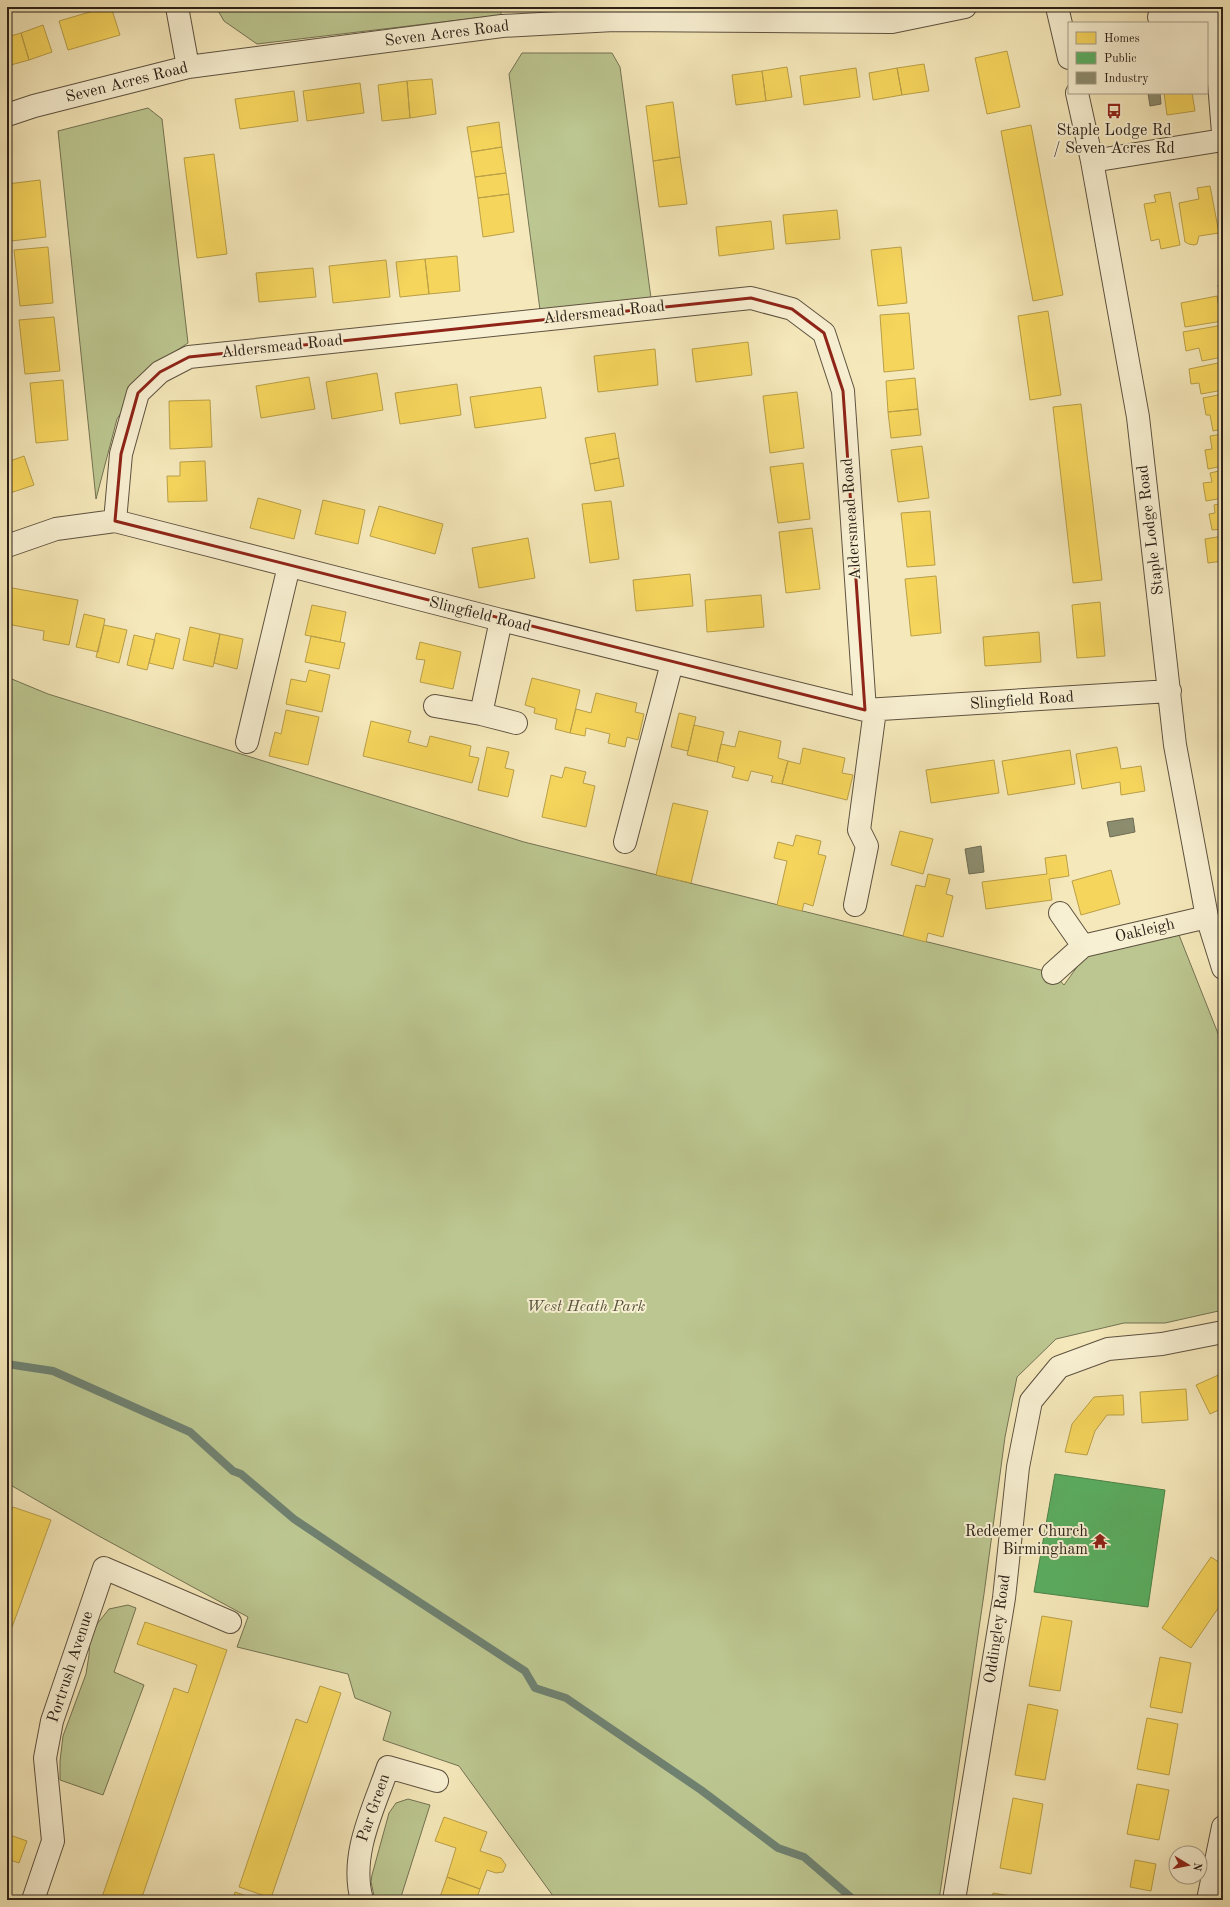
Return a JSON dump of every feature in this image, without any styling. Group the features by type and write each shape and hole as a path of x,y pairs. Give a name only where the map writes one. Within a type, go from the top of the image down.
{"street":[{"path":"177,7 188,67"},
{"name":"Seven Acres Road","path":"7,115 34,106 188,67 510,26 614,20 892,22 965,7"},
{"path":"1057,7 1068,54"},
{"path":"1159,17 1213,10 1223,133"},
{"name":"Staple Lodge Road","path":"1077,94 1092,161 1138,417 1175,745 1207,917 1223,968"},
{"path":"1092,161 1223,140"},
{"name":"Aldersmead Road","path":"115,521 120,454 138,393 160,372 190,357 751,298 792,309 824,333 843,391 870,710"},
{"name":"Slingfield Road","path":"7,546 56,529 115,521 672,663 870,710 1170,692"},
{"path":"247,742 289,566"},
{"path":"481,714 501,620"},
{"path":"626,842 672,663"},
{"path":"435,706 481,714 516,723"},
{"path":"855,905 867,846 859,830 870,710"},
{"path":"1060,913 1083,946"},
{"name":"Oakleigh","path":"1053,973 1083,946 1207,917"},
{"name":"Oddingley Road","path":"954,1900 1004,1598 1018,1467 1031,1401 1060,1367 1108,1349 1162,1344 1223,1332"},
{"name":"Portrush Avenue","path":"33,1900 53,1841 45,1758 52,1721 104,1568 230,1622"},
{"name":"Par Green","path":"362,1900 358,1885 360,1850 388,1767 437,1781"},
{"path":"1208,1900 1223,1827"}],"highlighted area":[{"path":"751,298 792,309 824,333 843,391 865,710 115,521 121,454 138,393 160,372 189,357"}],"green space":[{"path":"216,7 501,7 501,15 257,44 224,21"},
{"path":"522,53 612,53 620,67 651,298 540,310 509,74"},
{"path":"148,108 162,119 188,343 150,368 117,419 96,499 58,131"},
{"name":"West Heath Park","path":"7,677 48,694 524,842 1053,973 1064,985 1085,956 1179,935 1223,1046 1223,1310 1165,1323 1124,1323 1056,1339 1017,1377 1005,1437 984,1594 939,1900 556,1900 459,1766 383,1740 391,1712 355,1698 348,1674 237,1647 248,1617 97,1535 7,1483"},
{"path":"128,1605 136,1608 114,1672 144,1685 103,1795 60,1780 60,1761 63,1736 86,1674 90,1638 97,1624 109,1609"},
{"path":"408,1799 430,1805 400,1900 375,1900 371,1882 372,1875 389,1813 396,1803"}],"building: Homes":[{"path":"111,7 120,35 68,50 59,21"},
{"path":"43,25 52,52 29,60 21,33"},
{"path":"21,33 29,60 7,66 7,37"},
{"path":"1007,51 1020,107 987,114 975,58"},
{"path":"924,64 929,91 902,95 897,68"},
{"path":"787,67 792,97 766,101 762,71"},
{"path":"856,68 860,97 804,105 800,76"},
{"path":"897,68 902,95 873,100 869,73"},
{"path":"762,71 766,101 736,105 732,75"},
{"path":"432,79 436,114 410,118 407,81"},
{"path":"407,81 410,118 382,121 378,85"},
{"path":"360,83 364,113 307,121 303,91"},
{"path":"294,91 298,121 240,129 235,99"},
{"path":"1164,94 1192,94 1195,111 1167,115"},
{"path":"673,102 680,157 653,161 646,106"},
{"path":"499,122 502,147 471,152 467,127"},
{"path":"1031,125 1063,295 1033,301 1001,131"},
{"path":"502,147 506,173 475,177 471,152"},
{"path":"214,154 227,254 197,258 184,158"},
{"path":"680,157 687,204 659,207 653,161"},
{"path":"506,173 509,194 478,198 475,177"},
{"path":"40,180 46,237 11,241 7,206 7,184"},
{"path":"1210,186 1219,233 1199,236 1197,244 1189,244 1185,242 1179,203 1199,199 1197,188"},
{"path":"1170,192 1180,245 1161,249 1159,239 1151,241 1144,204 1156,202 1154,195"},
{"path":"509,194 514,232 483,237 478,198"},
{"path":"837,210 840,239 786,244 783,215"},
{"path":"771,221 774,249 719,256 716,227"},
{"path":"48,247 53,303 20,306 14,250"},
{"path":"901,247 907,303 878,306 871,250"},
{"path":"457,256 460,291 429,294 425,259"},
{"path":"425,259 429,294 400,297 396,262"},
{"path":"386,260 390,297 333,303 329,266"},
{"path":"313,268 316,297 259,302 256,273"},
{"path":"1217,296 1219,308 1223,308 1223,321 1185,327 1181,303"},
{"path":"1048,311 1061,395 1030,400 1018,316"},
{"path":"909,313 914,369 884,372 880,315"},
{"path":"54,317 60,371 25,374 19,320"},
{"path":"1223,325 1223,357 1202,361 1199,348 1186,351 1183,332"},
{"path":"748,342 752,375 696,382 692,349"},
{"path":"655,349 658,385 598,392 594,356"},
{"path":"1223,362 1223,390 1201,394 1199,383 1191,384 1189,369"},
{"path":"377,373 383,410 332,419 326,382"},
{"path":"309,377 315,409 261,418 256,386"},
{"path":"915,378 918,409 888,412 886,381"},
{"path":"63,380 68,440 36,443 30,383"},
{"path":"457,384 461,415 400,424 395,393"},
{"path":"541,387 546,418 475,428 470,397"},
{"path":"797,392 804,448 770,453 763,396"},
{"path":"1223,394 1223,429 1213,431 1210,415 1206,415 1203,398"},
{"path":"210,400 212,447 170,449 169,401"},
{"path":"1081,404 1102,580 1073,583 1053,407"},
{"path":"918,409 921,435 891,438 888,412"},
{"path":"615,433 619,458 590,464 585,438"},
{"path":"1223,434 1223,466 1208,469 1205,450 1212,449 1210,436"},
{"path":"922,446 929,498 898,502 891,450"},
{"path":"24,456 34,485 7,494 7,462"},
{"path":"619,458 624,486 595,491 590,464"},
{"path":"205,461 207,501 168,502 167,476 180,476 180,462"},
{"path":"803,463 810,519 778,523 770,467"},
{"path":"1223,470 1223,498 1206,501 1203,483 1212,482 1210,473"},
{"path":"258,498 301,510 294,539 250,528"},
{"path":"323,500 365,510 358,544 315,534"},
{"path":"611,501 619,559 590,563 582,504"},
{"path":"1223,503 1223,529 1212,530 1209,514 1215,513 1214,505"},
{"path":"379,506 443,524 435,554 370,536"},
{"path":"930,511 935,565 907,567 901,513"},
{"path":"812,528 820,589 786,593 779,532"},
{"path":"1223,536 1223,561 1208,563 1205,539"},
{"path":"528,538 535,578 479,588 472,548"},
{"path":"690,574 693,606 636,611 633,580"},
{"path":"936,576 941,633 911,636 905,579"},
{"path":"7,587 78,600 69,645 43,640 44,631 7,624"},
{"path":"761,595 764,627 707,632 705,600"},
{"path":"1100,602 1105,656 1077,658 1072,605"},
{"path":"312,605 346,612 340,642 305,635"},
{"path":"84,614 105,619 98,652 76,647"},
{"path":"1223,620 1223,632 1222,632 1220,621"},
{"path":"104,625 127,630 119,663 96,657"},
{"path":"190,627 220,634 213,667 183,660"},
{"path":"1039,632 1041,662 985,666 983,637"},
{"path":"156,633 180,639 173,669 149,663"},
{"path":"220,634 243,639 237,669 214,663"},
{"path":"134,635 155,640 147,670 127,665"},
{"path":"311,636 345,643 339,669 305,662"},
{"path":"420,642 461,652 453,689 420,682 425,660 416,659"},
{"path":"309,670 330,675 322,712 286,704 291,679 306,682"},
{"path":"532,678 580,690 570,733 555,729 557,719 534,713 535,708 525,705"},
{"path":"596,693 637,703 635,712 644,714 638,740 627,737 625,747 608,743 610,734 586,728 585,736 570,733 576,709 591,713"},
{"path":"286,710 319,717 308,765 269,756 275,732 281,734"},
{"path":"679,713 696,717 688,751 671,747"},
{"path":"371,721 411,731 408,742 427,747 430,736 471,746 469,756 479,758 472,783 363,756"},
{"path":"694,725 724,732 717,762 687,755"},
{"path":"739,731 781,741 778,758 788,761 782,784 771,782 773,776 751,771 748,781 732,777 735,767 717,762 721,744 735,747"},
{"path":"487,747 509,752 505,768 514,770 508,797 478,790"},
{"path":"1117,747 1121,769 1141,766 1145,791 1121,795 1120,782 1082,789 1076,754"},
{"path":"803,748 845,758 842,773 853,775 847,800 782,784 788,761 800,764"},
{"path":"1070,750 1075,784 1008,795 1002,761"},
{"path":"994,760 999,793 931,803 926,770"},
{"path":"565,767 586,772 583,783 595,786 586,827 542,817 551,775 562,778"},
{"path":"673,803 708,811 691,883 656,875"},
{"path":"900,831 933,839 923,874 891,865"},
{"path":"796,835 821,841 818,854 826,856 813,906 804,903 802,911 777,905 787,861 774,858 778,842 793,846"},
{"path":"1066,855 1069,876 1049,879 1052,900 986,909 982,882 1047,874 1045,858"},
{"path":"1111,870 1120,904 1081,915 1072,881"},
{"path":"928,874 950,879 946,894 953,896 943,937 928,933 926,942 903,936 916,885 925,887"},
{"path":"1223,1373 1223,1408 1210,1414 1196,1385"},
{"path":"1186,1389 1188,1420 1142,1423 1140,1392"},
{"path":"1123,1395 1124,1415 1107,1415 1095,1431 1087,1455 1065,1452 1072,1424 1094,1397"},
{"path":"13,1507 51,1520 7,1641 7,1524"},
{"path":"1211,1557 1223,1565 1223,1601 1191,1648 1162,1628"},
{"path":"1042,1616 1072,1621 1060,1691 1029,1686"},
{"path":"145,1622 227,1650 141,1900 101,1900 174,1688 188,1693 197,1665 137,1644"},
{"path":"1160,1657 1191,1663 1182,1713 1150,1707"},
{"path":"320,1686 341,1693 271,1898 239,1887 296,1719 307,1723"},
{"path":"1028,1704 1058,1710 1045,1780 1015,1775"},
{"path":"1147,1718 1178,1724 1169,1775 1137,1769"},
{"path":"1137,1784 1169,1790 1159,1840 1127,1834"},
{"path":"1013,1798 1043,1804 1031,1874 1000,1868"},
{"path":"444,1817 487,1832 480,1851 501,1858 506,1865 503,1872 496,1873 487,1870 480,1889 447,1877 456,1848 435,1841"},
{"path":"7,1834 27,1841 19,1863 7,1859"},
{"path":"1135,1860 1156,1864 1151,1891 1130,1887"},
{"path":"447,1877 480,1889 476,1900 439,1900"},
{"path":"235,1892 258,1900 233,1900"},
{"path":"993,1893 1024,1898 1023,1900 992,1900"}],"building: Public":[{"name":"Redeemer Church Birmingham","path":"1055,1474 1165,1490 1148,1607 1034,1592"}],"building: Industry":[{"path":"1148,94 1160,94 1161,104 1150,106"},
{"path":"1223,284 1223,296 1220,297 1218,285"},
{"path":"1133,818 1135,832 1110,837 1107,822"},
{"path":"981,846 984,872 969,874 965,849"}],"waterway":[{"path":"7,1364 53,1371 190,1432 233,1471 241,1474 294,1519 525,1671 535,1688 566,1698 701,1790 778,1848 804,1857 854,1900"}],"place":[{"name":"Staple Lodge Rd / Seven Acres Rd","path":"1114,111"},
{"name":"Redeemer Church Birmingham","path":"1100,1541"}]}
